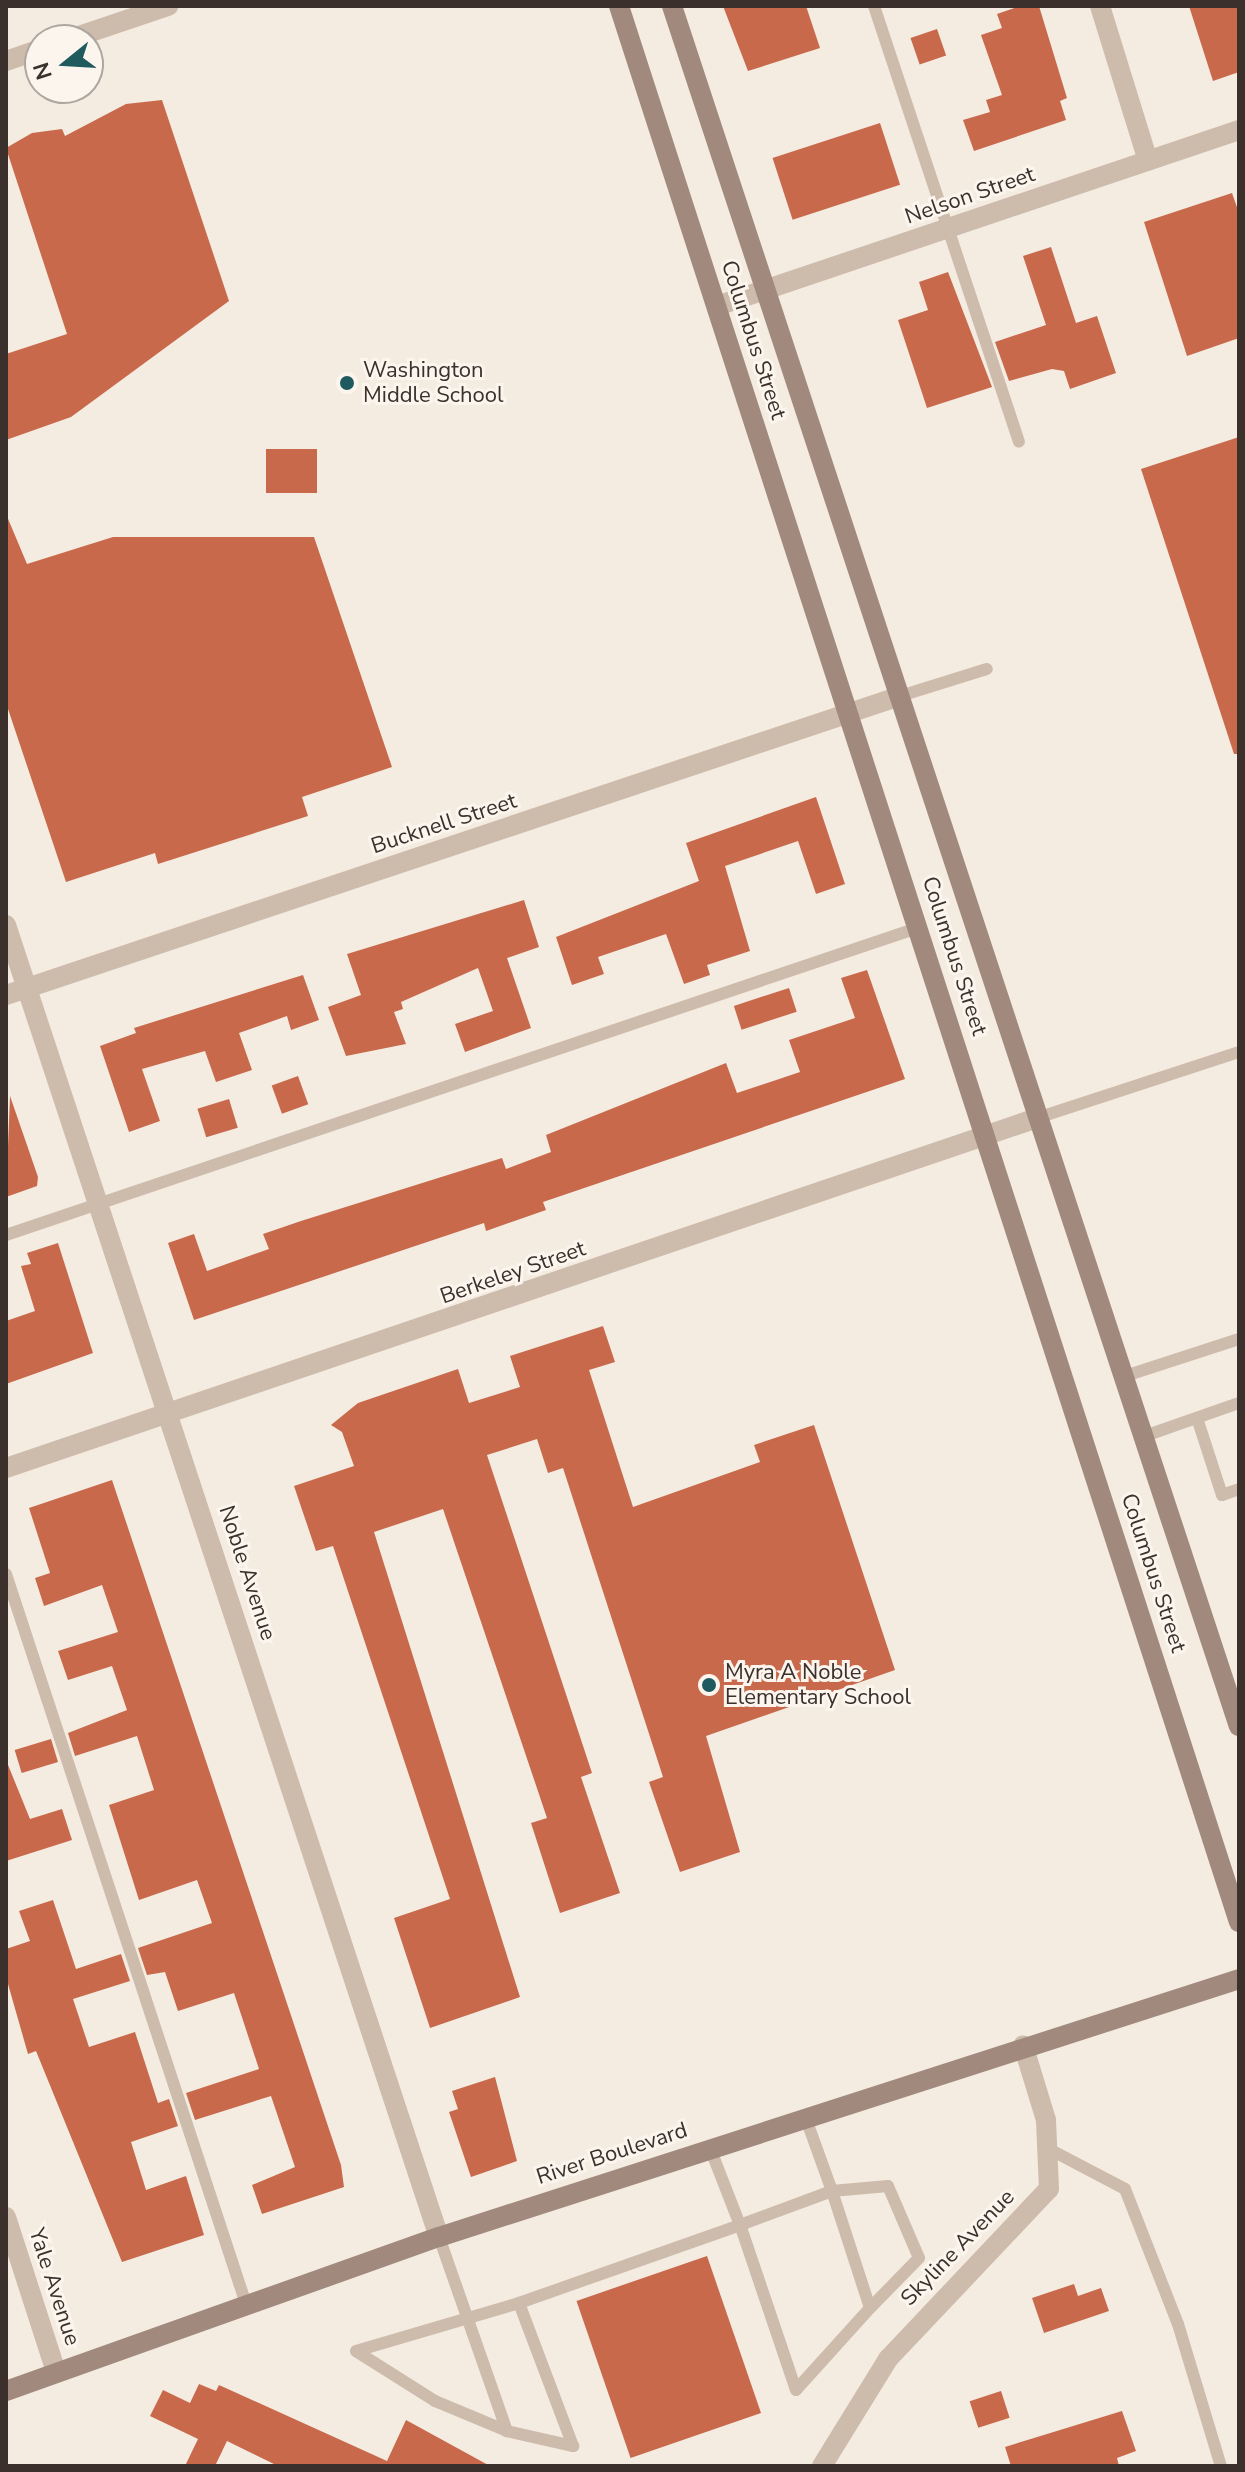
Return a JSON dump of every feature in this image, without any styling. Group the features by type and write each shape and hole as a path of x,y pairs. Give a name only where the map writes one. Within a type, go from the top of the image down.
{"main road":[{"name":"Columbus Street","path":"619,6 920,927 1239,1922"},
{"name":"Columbus Street","path":"672,6 762,291 1034,1119 1142,1437 1231,1674 1239,1726"},
{"name":"River Boulevard","path":"6,2391 439,2237 1023,2045 1239,1979"}],"street":[{"path":"104,28 168,6"},
{"path":"1100,6 1148,161"},
{"name":"Nelson Street","path":"717,306 1239,130"},
{"name":"Bucknell Street","path":"6,995 897,697"},
{"name":"Noble Avenue","path":"6,925 171,1415 439,2237"},
{"name":"Berkeley Street","path":"6,1468 171,1415 1034,1119"},
{"name":"Skyline Avenue","path":"822,2466 888,2359 1049,2189 1047,2148 1023,2045"},
{"name":"Yale Avenue","path":"6,2217 56,2372"}],"lane":[{"path":"874,6 944,230 1019,441"},
{"path":"897,697 987,669"},
{"path":"6,1235 920,927"},
{"path":"1034,1119 1239,1052"},
{"path":"1122,1377 1239,1339"},
{"path":"1142,1437 1239,1403"},
{"path":"1197,1418 1222,1495 1239,1489"},
{"path":"6,1574 246,2304"},
{"path":"805,2116 870,2308"},
{"path":"519,2303 573,2446 507,2431 435,2401 356,2351 462,2315 519,2303 740,2225 832,2191 888,2186 919,2258 796,2390 740,2225 710,2148"},
{"path":"1047,2148 1125,2189 1178,2324 1221,2466"},
{"path":"439,2237 462,2315 507,2431"}],"building":[{"path":"723,6 806,6 820,48 748,71"},
{"path":"1020,6 1039,6 1067,98 1060,101 1066,120 974,151 963,120 990,112 986,100 1002,95 981,35 1002,28 997,14"},
{"path":"1189,6 1239,6 1239,72 1213,81"},
{"path":"937,29 946,55 920,65 911,38"},
{"path":"162,100 229,301 71,417 6,440 6,354 67,334 6,148 32,133 62,129 65,136 126,104"},
{"path":"880,123 900,185 793,220 773,158"},
{"path":"1232,193 1239,213 1239,338 1187,356 1144,222"},
{"path":"1051,247 1076,323 1097,316 1116,373 1070,389 1064,371 1052,369 1009,381 995,342 1046,325 1023,256"},
{"path":"948,272 992,387 927,408 898,320 928,310 919,282"},
{"path":"1239,437 1239,754 1234,754 1141,469"},
{"path":"266,449 317,449 317,493 266,493"},
{"path":"6,514 27,564 113,537 314,537 392,767 302,797 308,816 158,864 155,853 66,882 6,703"},
{"path":"816,797 845,884 816,894 798,841 725,866 750,951 707,965 710,975 684,984 666,934 598,957 604,974 572,985 556,937 699,881 686,843"},
{"path":"524,900 539,947 507,958 531,1028 465,1052 455,1024 493,1011 478,968 401,1002 403,1009 394,1012 406,1044 346,1056 328,1007 361,995 347,954"},
{"path":"867,970 905,1079 543,1202 546,1210 486,1231 484,1223 194,1320 168,1243 194,1234 207,1271 269,1249 263,1234 502,1158 506,1169 551,1152 546,1135 726,1063 737,1093 800,1072 789,1040 855,1018 841,978"},
{"path":"303,975 319,1020 291,1030 287,1016 239,1033 252,1070 216,1082 205,1051 142,1069 160,1121 129,1132 100,1046 136,1033 134,1028"},
{"path":"789,988 797,1012 742,1030 734,1006"},
{"path":"298,1076 308,1104 282,1114 272,1086"},
{"path":"10,1096 38,1177 37,1186 6,1197"},
{"path":"229,1099 238,1128 206,1137 197,1109"},
{"path":"58,1243 93,1353 6,1384 6,1321 35,1311 21,1266 31,1264 27,1253"},
{"path":"603,1326 615,1362 589,1370 633,1507 760,1462 754,1445 814,1425 895,1670 706,1736 740,1852 680,1872 649,1782 663,1777 563,1468 548,1473 537,1439 487,1455 592,1773 581,1777 620,1893 560,1913 531,1823 547,1818 443,1509 374,1532 520,1997 430,2028 394,1918 450,1899 333,1546 316,1551 294,1486 354,1466 342,1432 331,1425 358,1403 458,1369 469,1403 520,1387 510,1356"},
{"path":"112,1480 341,2165 344,2187 262,2214 252,2185 295,2167 271,2096 195,2120 186,2093 259,2069 234,1993 178,2011 165,1972 147,1975 138,1948 212,1923 197,1880 139,1900 109,1805 154,1790 137,1736 75,1756 68,1733 127,1710 112,1666 68,1680 58,1651 118,1632 102,1585 44,1606 35,1578 50,1573 29,1508"},
{"path":"51,1739 58,1762 22,1773 15,1750"},
{"path":"6,1760 30,1819 62,1809 72,1840 6,1861"},
{"path":"53,1900 76,1969 121,1954 130,1981 73,1999 89,2047 135,2032 158,2103 169,2099 178,2126 131,2142 146,2190 186,2176 204,2235 122,2262 36,2051 28,2054 6,1977 6,1949 30,1941 19,1911"},
{"path":"495,2077 517,2161 471,2177 449,2112 458,2109 452,2091"},
{"path":"707,2256 761,2413 631,2458 577,2301"},
{"path":"1074,2284 1078,2296 1101,2288 1109,2311 1044,2333 1032,2298"},
{"path":"199,2384 216,2391 219,2385 387,2461 406,2420 490,2466 278,2466 227,2441 215,2466 185,2466 198,2439 150,2416 163,2390 190,2403"},
{"path":"1001,2391 1010,2418 978,2428 970,2401"},
{"path":"1122,2411 1136,2451 1117,2458 1119,2466 1011,2466 1005,2447"}],"place":[{"name":"Washington Middle School","path":"347,383"},
{"name":"Myra A Noble Elementary School","path":"709,1685"}]}
